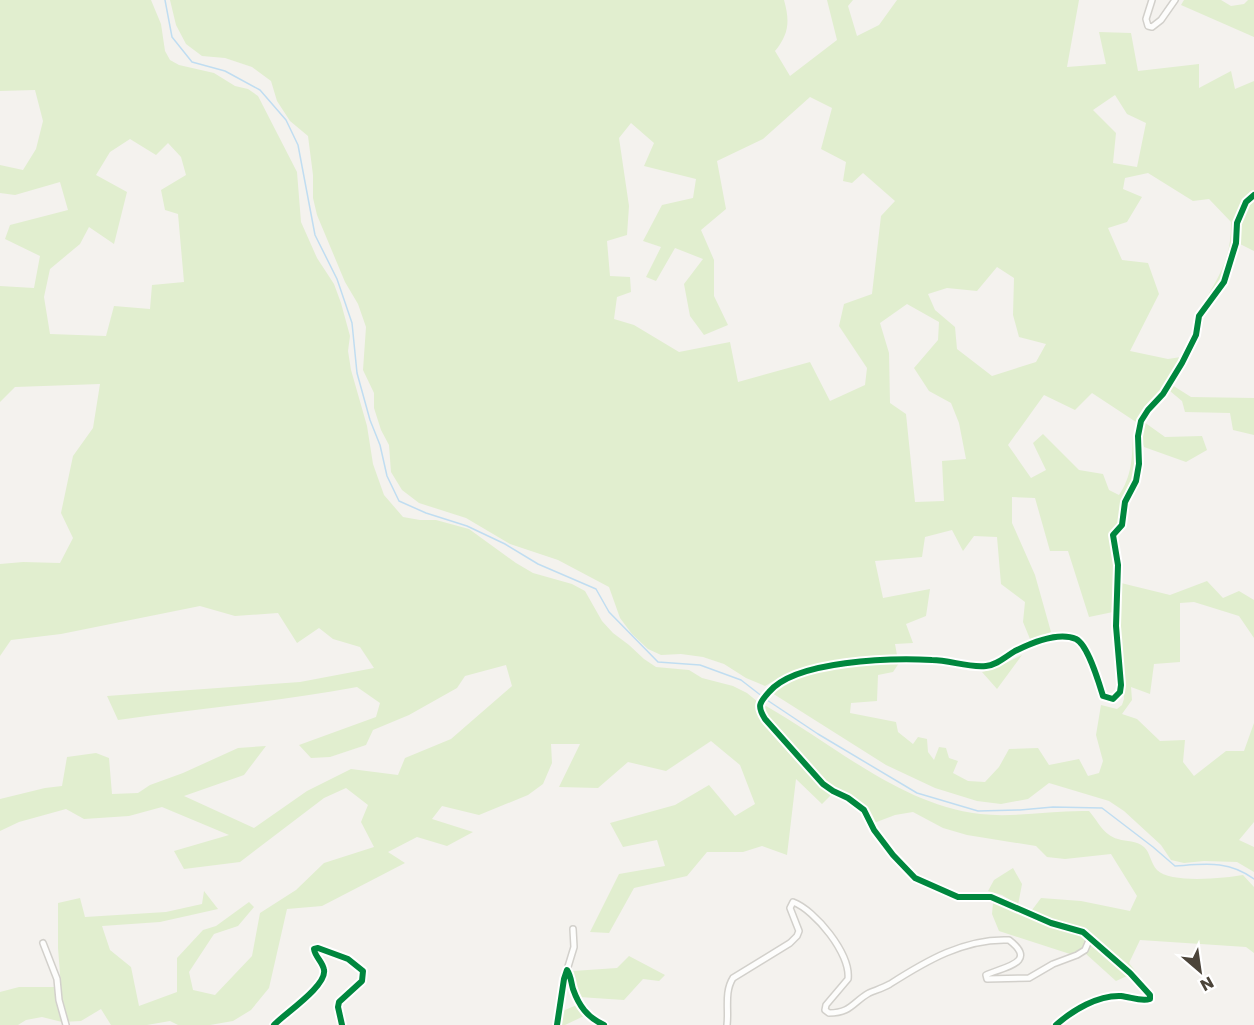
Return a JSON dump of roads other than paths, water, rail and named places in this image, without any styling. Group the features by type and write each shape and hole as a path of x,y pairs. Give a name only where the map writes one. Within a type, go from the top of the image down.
{"street":[{"path":"1152,0 1146,19 1148,26 1152,27 1161,20 1175,0"},
{"path":"1056,1025 1076,1011 1108,996 1131,997 1145,1001 1150,999 1146,990 1083,932 1051,923 991,897 958,897 915,878 874,830 864,810 848,798 832,791 814,775 765,719 759,709 759,703 774,685 801,672 870,661 934,660 986,666 995,664 1034,642 1066,636 1078,640 1085,650 1091,660 1103,696 1113,699 1118,695 1121,685 1116,626 1118,566 1113,535 1122,525 1125,502 1136,481 1141,421 1163,394 1182,363 1196,335 1199,316 1224,282 1236,243 1237,223 1246,202 1254,195"},
{"path":"727,1025 729,984 733,978 797,936 799,931 790,908 793,902 805,909 836,940 847,965 848,979 826,1005 825,1010 829,1013 845,1011 866,994 888,985 932,959 982,940 1009,940 1020,950 1021,956 1018,961 986,975 987,979 1022,979 1038,974 1053,964 1077,956 1085,950 1090,938"},
{"path":"557,1025 564,979 574,947 573,929"},
{"path":"43,943 57,978 59,1000 66,1025"},
{"path":"274,1025 303,1002 323,977 324,967 314,953 314,949 318,948 348,959 363,971 362,981 339,1002 342,1025"},
{"path":"567,970 581,1008 587,1015 604,1025"}],"waterway":[{"path":"165,0 172,37 192,62 225,71 260,90 286,120 298,145 315,235 337,279 352,323 357,373 370,420 380,445 387,476 399,501 426,513 467,526 505,544 538,564 596,589 609,612 658,662 700,665 741,680 763,697"},
{"path":"767,700 818,734 917,793 978,811 1053,807 1102,808 1175,866 1206,864 1225,866 1254,879"}]}
